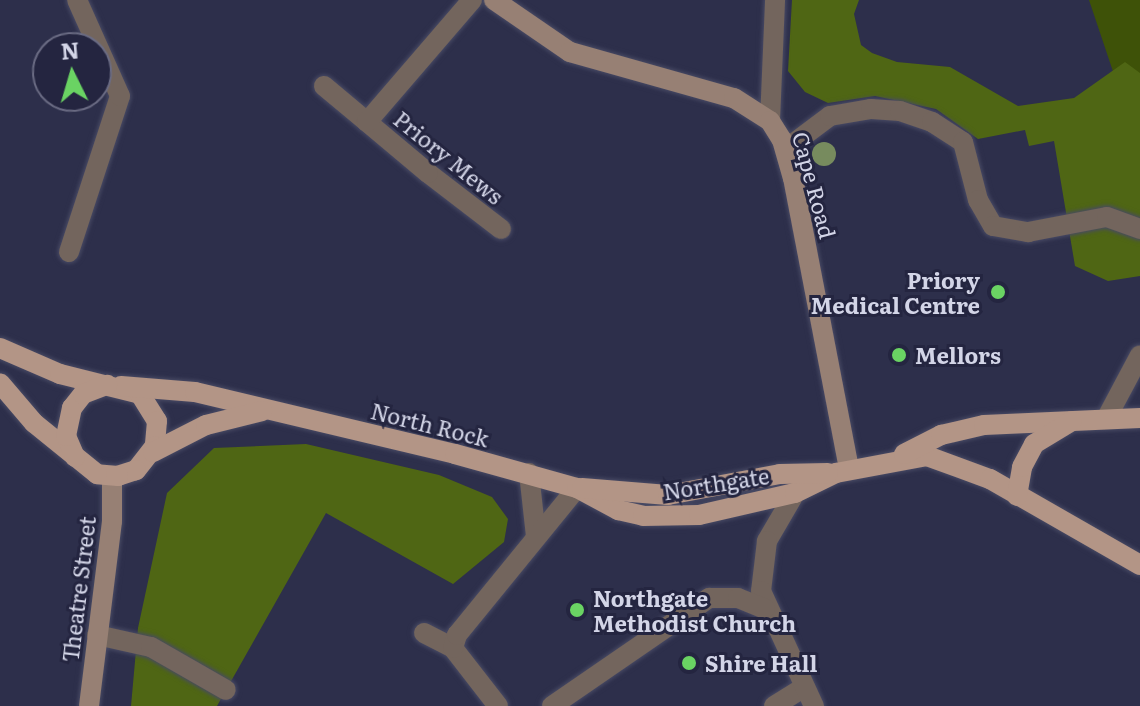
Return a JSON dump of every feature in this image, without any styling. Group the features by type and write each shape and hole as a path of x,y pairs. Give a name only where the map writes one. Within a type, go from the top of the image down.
{"main road":[{"name":"North Rock","path":"0,348 60,374 116,385 195,392 529,473 577,488"},
{"path":"0,383 34,423 91,471 112,477 136,470 153,452 158,434 155,413 140,394 116,385 91,389 72,408 66,436 75,457"},
{"name":"North Rock","path":"153,452 206,425 270,409"},
{"name":"Northgate","path":"577,488 618,510 670,518 795,493 843,472 897,458 941,435 984,425 1140,418"},
{"path":"1017,496 1022,467 1034,444 1072,420"},
{"name":"Northgate","path":"897,458 950,460 1140,565"},
{"name":"Northgate","path":"577,488 668,495 780,474 843,472"}],"street":[{"path":"69,252 120,96 77,0"},
{"name":"Priory Mews","path":"367,122 472,0"},
{"name":"Cape Road","path":"494,0 570,52 734,98 770,121 786,149 843,472"},
{"path":"770,121 775,0"},
{"name":"Priory Mews","path":"324,86 501,229"},
{"path":"786,149 830,116 871,109 900,111 932,122 963,142 978,200 993,226 1028,232 1107,217 1140,229"},
{"path":"1106,419 1140,355"},
{"path":"529,473 536,536"},
{"name":"Theatre Street","path":"89,706 112,521 112,477"},
{"path":"453,648 481,599 577,488"},
{"path":"795,493 762,555 765,609 814,706"},
{"path":"552,706 709,598 738,598 765,609"},
{"path":"424,633 453,648 498,706"},
{"path":"97,635 151,647 226,690"},
{"path":"774,706 804,687"}],"green space":[{"path":"792,0 859,0 854,14 861,45 872,53 897,62 950,67 1018,106 1074,98 1125,62 1140,73 1140,276 1108,281 1075,266 1054,141 1029,146 1025,130 978,139 936,109 875,96 828,103 805,92 788,71"},
{"path":"1089,0 1140,0 1140,152"},
{"path":"306,444 439,475 492,497 508,519 504,542 453,584 326,513 217,706 131,706 138,628 167,493 214,448"}],"place":[{"name":"Priory Medical Centre","path":"998,292"},
{"name":"Mellors","path":"899,355"},
{"name":"Northgate Methodist Church","path":"577,610"},
{"name":"Shire Hall","path":"689,663"}]}
